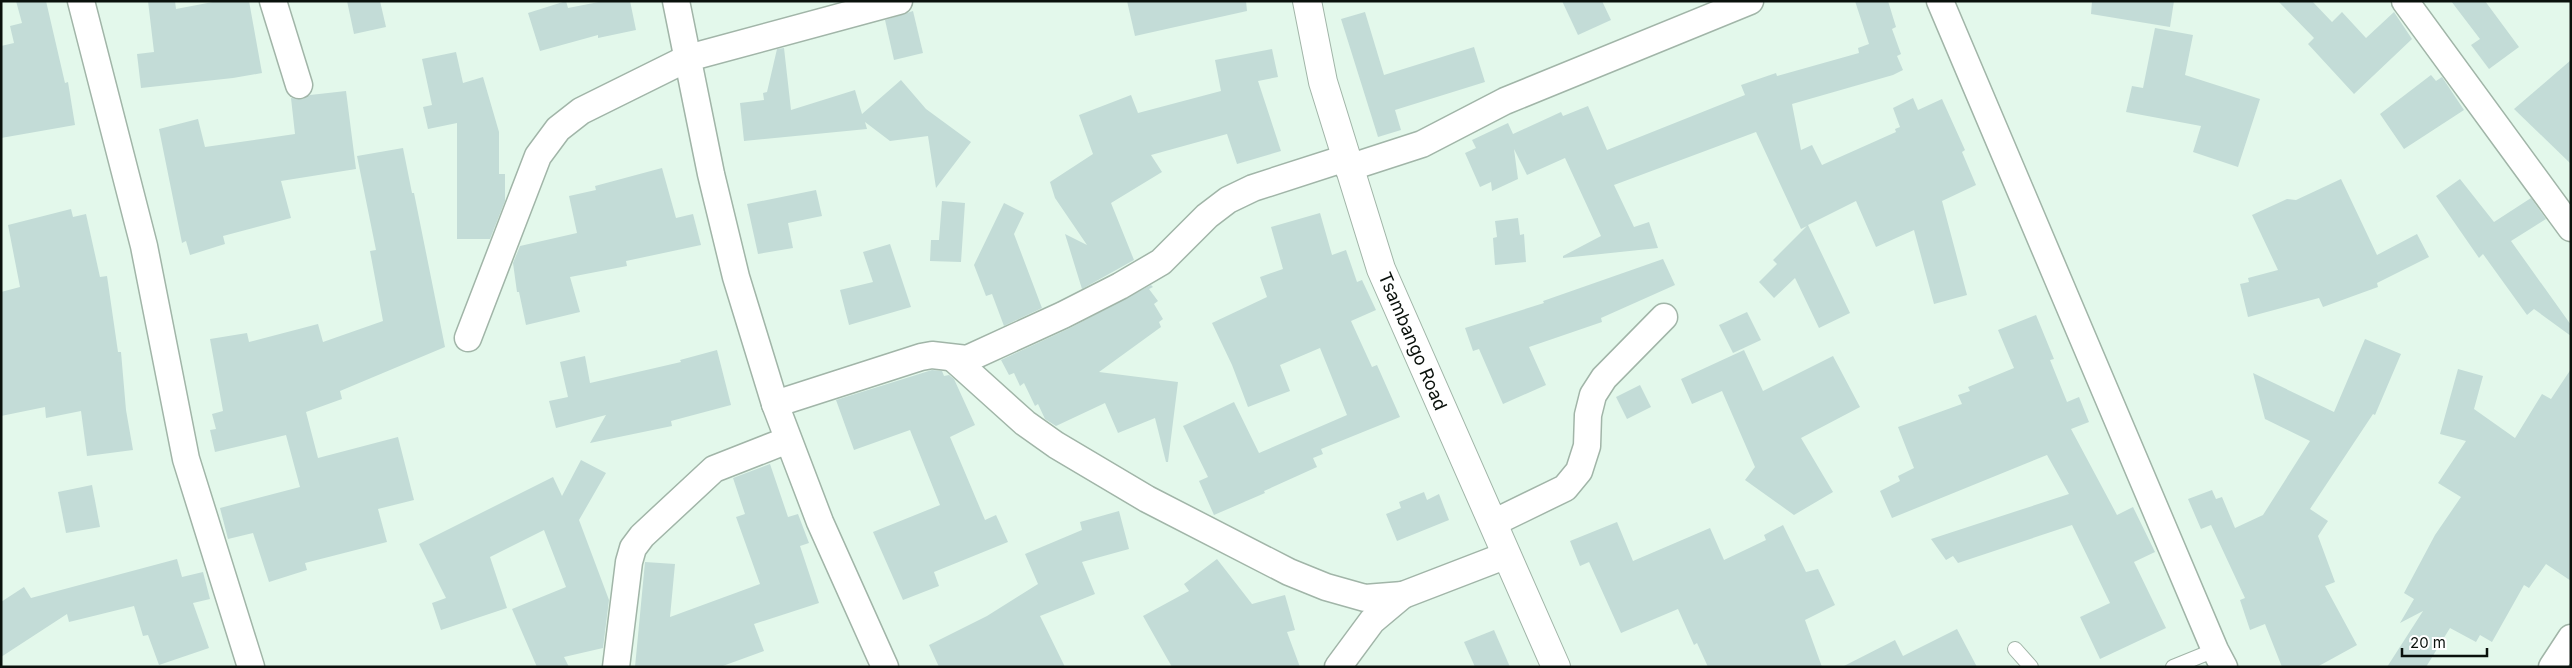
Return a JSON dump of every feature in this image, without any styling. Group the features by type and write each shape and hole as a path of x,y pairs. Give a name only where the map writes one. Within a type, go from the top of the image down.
{"street":[{"path":"81,1 144,246 186,459 251,667"},
{"path":"273,1 299,85"},
{"path":"676,1 711,174 736,277 775,404 820,522 885,667"},
{"path":"468,338 538,156 558,129 581,111 688,58 899,1"},
{"name":"Tsambango Road","path":"1307,1 1323,82 1381,269 1556,667"},
{"path":"775,404 921,357 932,355 955,360 967,359 1120,286 1161,262 1207,216 1228,200 1252,188 1422,144 1505,101 1750,1"},
{"path":"1940,1 2220,658"},
{"path":"2405,1 2571,228"},
{"path":"1493,523 1566,488 1579,471 1587,446 1588,415 1593,395 1604,378 1664,317"},
{"path":"955,360 1025,424 1056,445 1147,499 1289,572 1326,587 1365,598 1404,595 1507,556"},
{"path":"616,667 629,562 633,548 642,536 714,469 788,440"},
{"path":"1338,667 1372,622 1404,595"},
{"path":"2552,667 2571,638"}],"lane":[{"path":"2015,649 2031,667"},
{"path":"2173,667 2220,658"}],"building":[{"path":"16,1 46,1 65,83 68,82 75,125 1,138 1,46 14,43 10,26 22,23"},
{"path":"148,1 175,1 176,9 218,1 249,1 262,73 141,88 137,54 154,52"},
{"path":"347,1 380,1 386,27 354,34"},
{"path":"566,1 568,8 604,1 630,1 636,30 598,38 598,35 540,51 528,13"},
{"path":"1127,1 1246,1 1247,11 1135,36"},
{"path":"1562,1 1602,1 1611,20 1578,35"},
{"path":"1855,1 1888,1 1896,27 1892,29 1901,54 1897,56 1903,70 1893,75 1792,104 1801,150 1812,145 1822,165 1896,132 1895,129 1900,127 1893,108 1913,98 1918,110 1942,99 1965,150 1962,152 1976,185 1942,201 1967,295 1934,304 1914,230 1876,247 1856,201 1808,225 1850,313 1819,328 1795,278 1774,298 1759,282 1777,264 1773,260 1807,226 1801,229 1756,132 1614,185 1634,227 1649,222 1658,248 1563,258 1563,256 1601,236 1565,158 1527,175 1514,149 1518,179 1492,191 1491,182 1480,187 1465,153 1476,148 1472,140 1508,123 1513,134 1561,112 1563,116 1588,106 1607,150 1745,95 1741,85 1776,73 1777,76 1859,53 1858,48 1869,44"},
{"path":"2092,1 2174,1 2170,27 2091,14"},
{"path":"2278,1 2312,1 2332,22 2342,12 2366,38 2394,12 2412,39 2354,94 2308,44 2314,38"},
{"path":"2451,1 2485,1 2519,47 2489,69 2471,45 2480,39"},
{"path":"913,11 923,53 894,60 885,20"},
{"path":"1365,12 1384,75 1474,47 1485,82 1395,110 1401,130 1378,137 1341,19"},
{"path":"2155,28 2193,35 2185,75 2260,99 2238,167 2193,152 2201,126 2126,112 2132,86 2143,88"},
{"path":"784,48 791,110 855,90 862,114 901,80 926,109 971,142 936,188 928,136 890,141 865,122 867,129 744,141 740,103 764,100 763,93 767,92 777,49"},
{"path":"1272,49 1278,77 1258,81 1281,151 1237,164 1227,134 1151,155 1162,172 1111,203 1134,260 1082,289 1065,234 1087,245 1055,198 1050,182 1093,154 1079,115 1131,95 1138,113 1221,91 1215,60"},
{"path":"456,52 463,83 483,77 499,132 499,174 505,174 505,201 490,239 457,239 457,123 428,129 423,107 432,105 422,59"},
{"path":"2571,60 2571,164 2514,109"},
{"path":"2431,75 2436,81 2442,77 2464,110 2404,149 2380,114"},
{"path":"346,91 356,169 281,181 291,218 223,236 225,244 190,255 186,241 182,243 159,129 198,119 205,147 295,134 291,98 303,99 310,95"},
{"path":"403,148 445,347 340,391 342,399 306,412 318,458 398,437 414,500 378,509 387,542 305,563 307,570 269,582 253,533 228,539 220,508 300,487 286,435 215,452 210,430 216,429 212,414 223,411 210,339 247,333 249,342 318,324 323,342 383,321 370,251 376,250 357,156"},
{"path":"662,168 676,218 693,214 701,245 626,261 627,266 570,277 580,312 526,325 519,292 517,292 513,263 520,246 577,233 569,196 596,190 595,186"},
{"path":"2341,179 2377,255 2417,234 2429,257 2377,283 2378,287 2323,307 2319,298 2248,317 2240,284 2249,282 2248,278 2278,270 2252,215 2287,199 2296,200"},
{"path":"2460,179 2494,222 2531,198 2546,219 2511,241 2571,325 2571,336 2534,309 2527,315 2483,254 2479,258 2436,196"},
{"path":"816,190 822,216 788,223 793,248 758,254 747,204"},
{"path":"942,201 965,203 961,262 930,261 931,240 939,240"},
{"path":"1004,203 1024,213 1014,234 1042,308 1004,326 992,294 986,296 974,265"},
{"path":"71,209 73,217 86,214 100,277 107,276 118,352 121,352 126,410 133,450 87,456 81,411 46,418 45,407 1,416 1,292 20,287 8,225"},
{"path":"1320,213 1332,255 1346,250 1357,282 1362,280 1376,310 1351,321 1372,367 1377,365 1400,417 1321,449 1323,454 1313,458 1317,467 1264,491 1265,493 1214,515 1199,481 1208,477 1183,426 1234,402 1259,453 1347,415 1320,348 1280,365 1290,391 1248,407 1232,365 1212,323 1267,297 1260,277 1283,269 1271,227"},
{"path":"1518,218 1520,235 1524,234 1526,262 1495,265 1493,238 1497,237 1495,221"},
{"path":"890,244 911,307 849,325 840,290 873,282 863,252"},
{"path":"1663,259 1675,285 1601,318 1602,322 1529,347 1546,385 1503,404 1479,349 1473,351 1465,328 1544,303 1543,301"},
{"path":"1151,285 1153,287 1149,289 1158,301 1154,304 1163,319 1159,322 1161,327 1099,372 1178,382 1168,462 1166,462 1155,418 1118,433 1105,403 1056,426 1045,419 1038,404 1035,406 1024,383 1020,386 1014,373 1009,375 1001,360 1070,328"},
{"path":"1747,312 1761,340 1733,353 1719,325"},
{"path":"2036,315 2054,359 2050,360 2067,402 2079,397 2089,422 2071,429 2117,515 2133,507 2155,552 2134,562 2166,628 2100,659 2080,617 2110,603 2072,525 1958,563 1953,556 1946,560 1931,539 2069,494 2047,455 1892,518 1880,491 1900,481 1898,476 1914,468 1898,427 1962,404 1958,395 1970,391 1968,387 2014,368 1998,330"},
{"path":"2365,339 2401,354 2375,415 2373,414 2310,509 2328,521 2318,536 2335,582 2325,586 2357,645 2317,667 2282,667 2265,624 2250,630 2240,600 2245,598 2211,525 2201,529 2188,499 2212,490 2216,499 2222,497 2235,528 2263,515 2310,441 2265,419 2253,373 2334,412"},
{"path":"717,350 731,405 671,421 672,426 590,443 606,415 556,428 549,401 568,397 560,362 585,356 590,383 681,362 680,360"},
{"path":"1744,350 1763,391 1833,356 1860,407 1801,438 1833,492 1794,515 1745,480 1755,467 1722,391 1692,404 1681,379"},
{"path":"2458,369 2483,376 2474,409 2515,438 2542,394 2551,399 2571,369 2571,581 2546,564 2529,588 2524,585 2492,642 2480,635 2476,642 2450,628 2426,667 2387,667 2423,611 2400,623 2414,599 2404,593 2435,535 2461,497 2438,483 2466,441 2440,434"},
{"path":"932,370 942,371 944,376 949,375 954,379 975,425 950,437 985,520 996,515 1008,542 934,572 939,586 903,600 873,532 940,505 910,430 854,450 836,400"},
{"path":"1640,385 1651,407 1627,419 1616,397"},
{"path":"581,460 606,473 579,520 609,600 603,648 564,657 569,667 537,667 512,609 566,587 544,530 490,557 507,608 441,630 432,603 446,598 419,544 553,477 562,496"},
{"path":"770,464 788,517 798,514 809,543 800,546 819,603 754,624 764,651 720,667 635,667 645,562 675,564 670,617 760,584 736,517 745,514 733,478"},
{"path":"92,485 100,527 66,533 58,492"},
{"path":"1424,492 1427,500 1439,494 1449,520 1397,541 1386,514 1401,508 1399,502"},
{"path":"1119,511 1129,549 1082,562 1095,594 1040,616 1065,667 939,667 929,645 987,616 1038,584 1025,554 1082,530 1080,522"},
{"path":"1617,522 1633,561 1710,528 1724,560 1766,540 1764,535 1783,525 1806,572 1818,569 1835,605 1805,620 1822,667 1708,667 1697,643 1694,645 1678,609 1621,633 1589,562 1580,566 1570,541"},
{"path":"177,559 182,577 203,572 210,599 193,603 209,648 159,665 148,635 143,636 134,606 69,622 67,614 1,657 1,602 24,587 31,598"},
{"path":"1217,559 1252,604 1285,595 1295,630 1287,632 1300,667 1172,667 1143,616 1189,591 1184,584"},
{"path":"1957,629 1977,667 1842,667 1895,640 1903,656"},
{"path":"1494,630 1510,667 1475,667 1464,642"}]}
